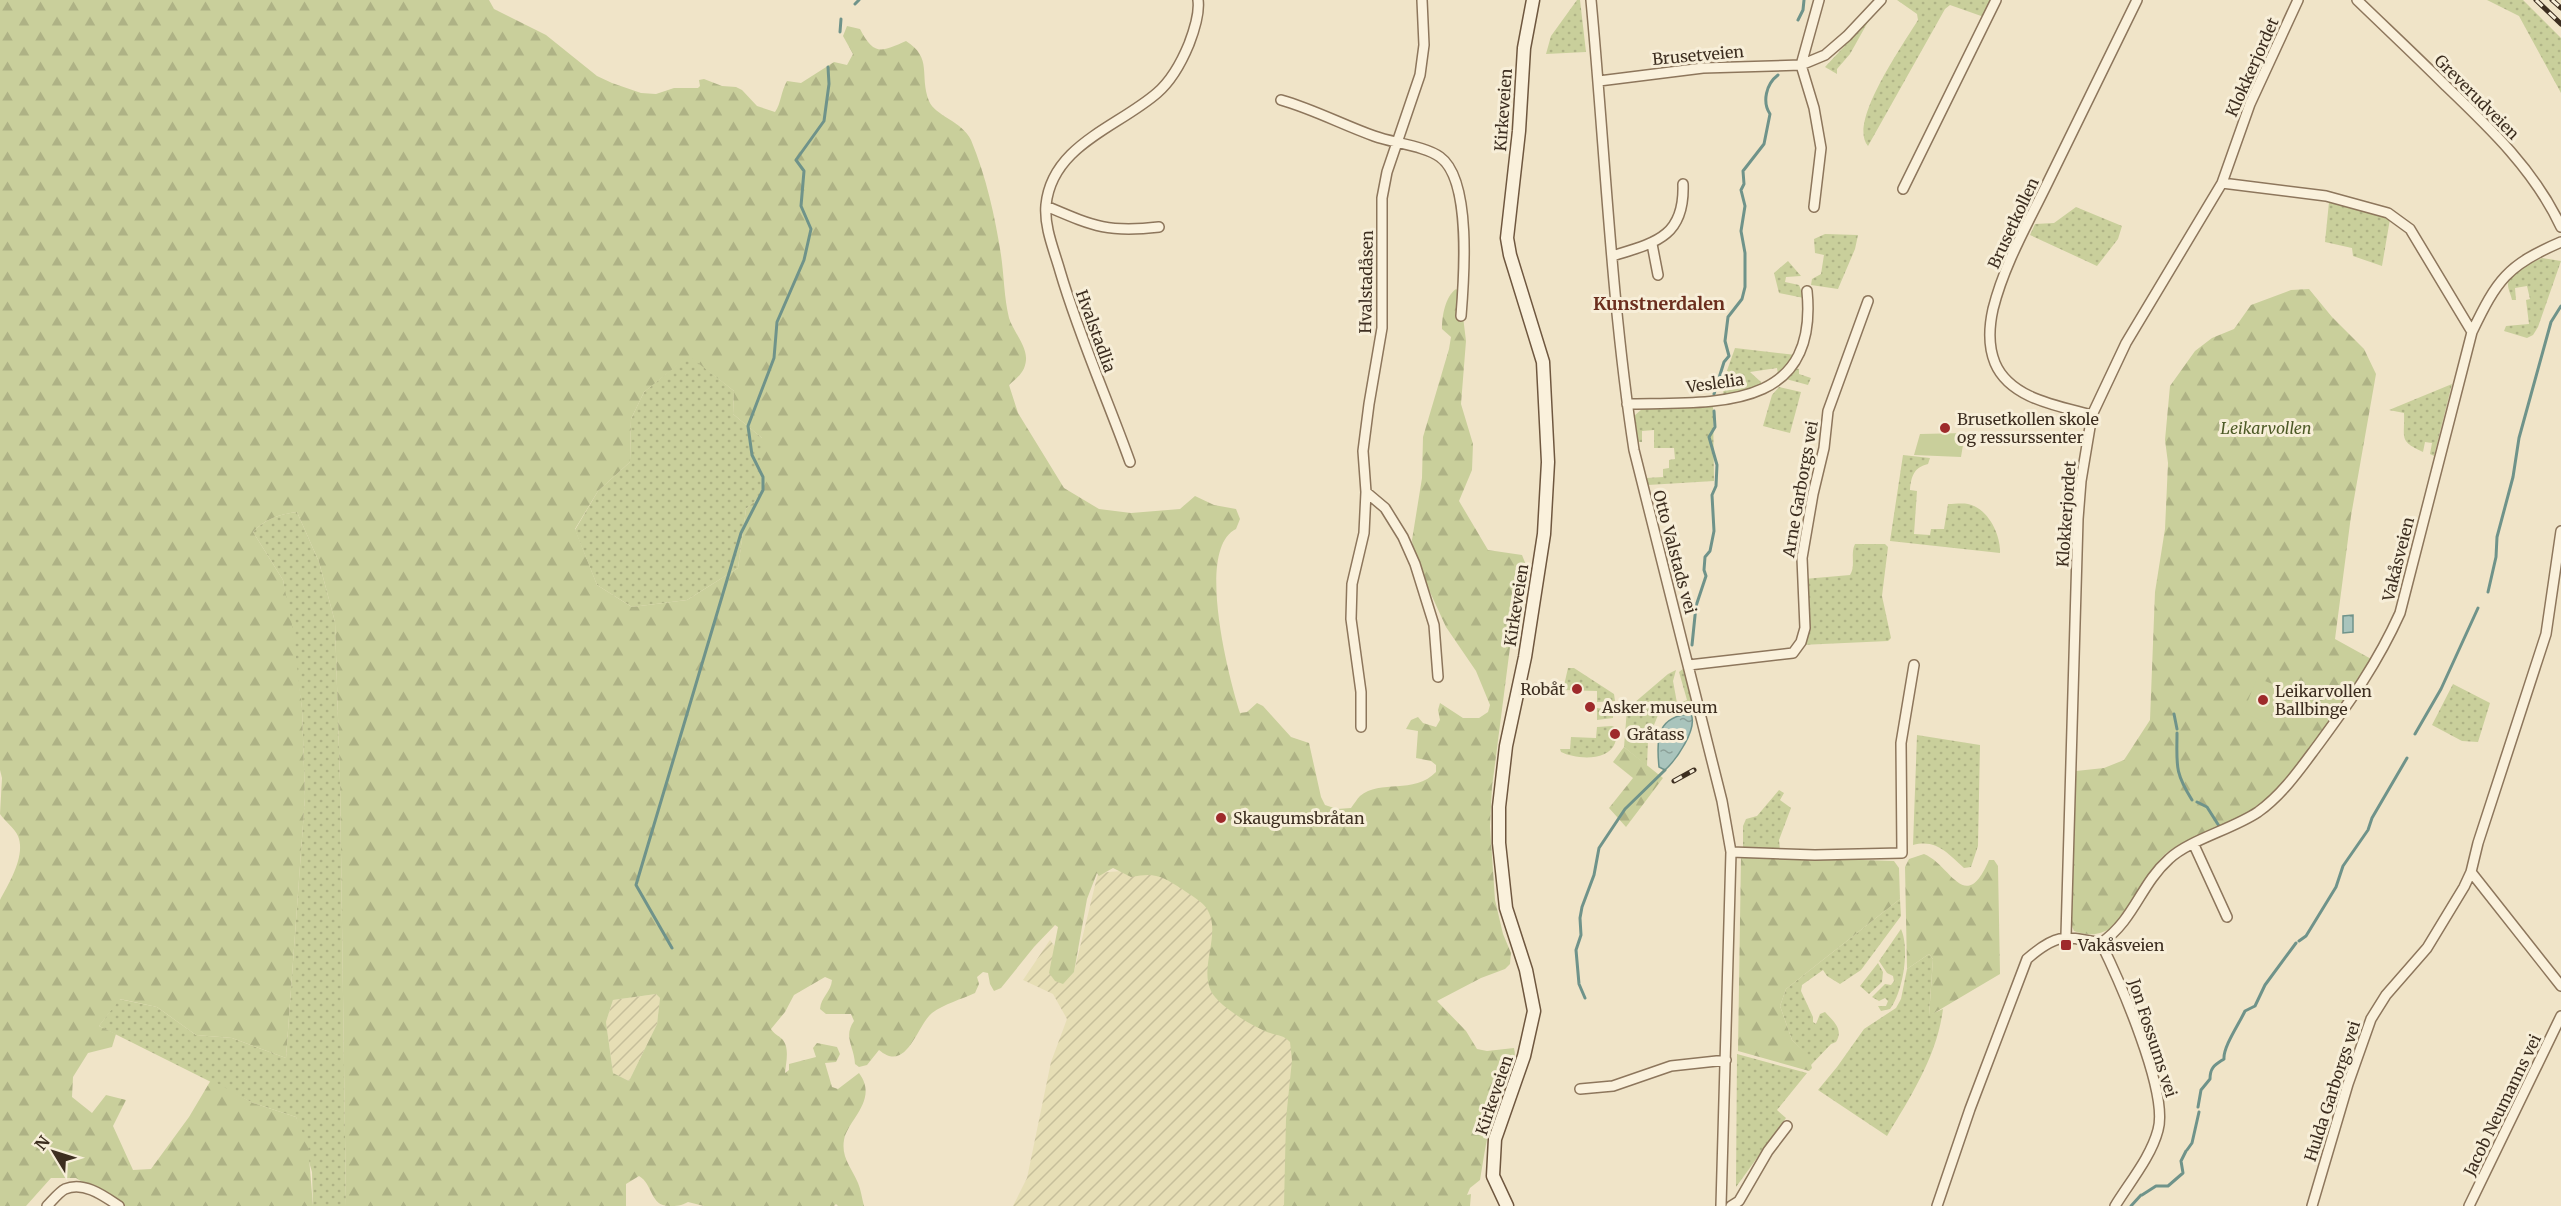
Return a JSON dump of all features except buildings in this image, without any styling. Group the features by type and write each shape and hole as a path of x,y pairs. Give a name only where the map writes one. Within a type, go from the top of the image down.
{"main road":[{"name":"Kirkeveien","path":"1507,1206 1493,1176 1495,1139 1524,1056 1534,1011 1526,970 1506,908 1499,843 1499,807 1506,746 1525,657 1542,545 1548,474 1545,369 1507,238 1519,131 1524,48 1533,0"}],"street":[{"name":"Hvalstadlia","path":"1130,462 1075,322 1048,231 1046,206 1050,184 1062,164 1082,145 1158,93 1174,73 1185,55 1194,31 1198,0"},
{"name":"Hvalstadåsen","path":"1361,727 1359,665 1351,619 1352,585 1364,533 1366,492 1363,451 1382,328 1382,198 1396,144 1420,75 1424,45 1422,0"},
{"name":"Otto Valstads vei","path":"1591,0 1612,256 1634,450 1726,817 1731,852 1721,1206"},
{"path":"1814,207 1821,148 1814,108 1801,65 1819,0"},
{"name":"Brusetveien","path":"1599,81 1703,68 1801,65 1825,55 1847,36 1881,0"},
{"path":"1903,189 1996,0"},
{"name":"Brusetkollen","path":"2092,415 2038,399 2013,386 1995,364 1989,332 1997,298 2023,231 2137,0"},
{"name":"Klokkerjordet","path":"2066,936 2078,519 2081,481 2092,415 2126,343 2222,183 2250,104 2298,0"},
{"name":"Greverudveien","path":"2357,0 2494,131 2529,172 2561,227"},
{"path":"1281,100 1311,109 1396,144 1419,148 1441,158 1456,180 1466,267 1461,315"},
{"path":"2222,183 2326,196 2388,213 2410,229 2472,332"},
{"path":"1612,256 1652,244 1665,235 1677,221 1684,206 1683,184"},
{"path":"1046,206 1089,225 1107,229 1159,227"},
{"name":"Vakåsveien","path":"2101,943 2115,933 2128,918 2152,877 2170,857 2256,813 2279,796 2360,688 2382,653 2400,613 2472,332 2493,291 2512,268 2534,253 2561,242"},
{"path":"1652,244 1658,275"},
{"name":"Veslelia","path":"1627,404 1726,400 1759,391 1778,381 1794,365 1803,345 1809,314 1807,291"},
{"name":"Arne Garborgs vei","path":"1689,665 1793,652 1801,642 1805,628 1802,558 1812,494 1824,448 1828,411 1868,301"},
{"path":"1366,492 1384,508 1403,537 1415,564 1434,625 1438,677"},
{"name":"Hulda Garborgs vei","path":"2313,1206 2348,1084 2371,1019 2386,995 2427,948 2471,872 2478,843 2546,633 2561,531"},
{"path":"1731,852 1815,855 1902,852 1901,743 1914,665"},
{"path":"2194,845 2227,917"},
{"path":"2471,872 2561,986"},
{"path":"1937,1206 2027,959 2039,948 2066,936 2101,943"},
{"name":"Jon Fossums vei","path":"2101,943 2118,977 2150,1066 2161,1113 2158,1132 2153,1144 2115,1206"},
{"name":"Jacob Neumanns vei","path":"2469,1206 2561,1016"},
{"path":"1580,1089 1613,1086 1671,1066 1726,1060"},
{"path":"1731,1206 1739,1201 1768,1151 1787,1126"},
{"path":"47,1206 64,1189 82,1187 96,1192 119,1206"}],"shaded area":[{"path":"1155,868 1214,901 1226,1002 1302,1046 1294,1206 1013,1206 1027,1178 1051,1062 1067,1019 1053,994 1023,980 1050,940 1074,972 1098,873"},
{"path":"656,994 660,998 657,1024 629,1081 613,1073 606,1022 613,1000"}],"green space":[{"path":"0,0 489,0 494,9 546,35 597,76 612,83 641,93 656,94 674,88 698,88 699,80 704,79 722,86 736,87 742,90 757,106 775,112 787,81 801,83 834,62 847,65 853,54 843,36 847,26 860,29 874,48 890,48 906,41 914,47 923,61 926,92 932,106 967,133 971,140 986,182 993,211 1009,318 1026,355 1023,371 1009,385 1018,413 1064,488 1099,509 1131,513 1180,509 1195,496 1214,505 1236,509 1240,519 1236,529 1224,541 1218,561 1216,587 1223,645 1240,713 1247,712 1257,703 1263,706 1291,737 1309,743 1321,797 1325,805 1337,809 1351,808 1360,796 1368,791 1418,783 1436,772 1436,765 1431,761 1416,758 1418,731 1406,729 1411,720 1418,717 1423,723 1436,727 1440,720 1438,710 1440,703 1463,718 1479,718 1488,712 1490,705 1476,671 1446,627 1414,557 1412,540 1422,478 1423,437 1451,337 1442,329 1444,313 1452,292 1456,289 1460,292 1466,341 1461,404 1473,444 1472,470 1459,501 1488,550 1522,555 1526,565 1517,593 1492,787 1490,826 1495,900 1503,934 1511,953 1510,964 1505,969 1481,978 1437,1001 1466,1031 1477,1049 1487,1051 1514,1048 1514,1064 1492,1118 1480,1180 1470,1188 1467,1195 1471,1194 1470,1206 1284,1206 1286,1119 1292,1060 1290,1042 1237,1016 1211,991 1207,971 1212,939 1211,918 1202,903 1163,878 1152,875 1131,877 1113,868 1099,876 1097,873 1087,899 1074,972 1063,984 1055,981 1049,973 1058,927 1055,925 1001,988 994,991 988,973 983,972 977,977 979,984 975,993 947,1004 932,1013 910,1045 897,1056 889,1056 879,1050 867,1065 859,1067 855,1064 849,1037 854,1021 851,1014 826,1014 820,1009 832,980 825,977 794,995 785,1012 771,1029 786,1046 785,1073 789,1070 789,1064 816,1057 813,1048 817,1043 837,1047 840,1054 836,1062 825,1063 832,1087 838,1089 859,1073 864,1083 866,1092 864,1101 847,1132 843,1146 859,1186 864,1206 838,1206 836,1204 834,1206 704,1206 688,1202 679,1206 669,1206 655,1199 647,1184 639,1176 626,1184 626,1206 346,1206 340,781 335,622 319,562 297,512 273,518 253,532 283,580 292,625 302,708 305,797 286,1058 232,1038 196,1035 157,1007 120,999 99,1026 116,1034 112,1047 88,1053 73,1077 72,1097 92,1113 106,1095 126,1100 113,1126 133,1170 151,1169 189,1117 211,1080 253,1103 296,1117 308,1145 313,1206 120,1206 76,1178 51,1178 26,1206 0,1206 0,900 18,861 20,844 17,833 0,814 2,778 0,770","holes":["689,356 734,391 733,414 762,438 762,495 746,509 738,568 687,600 632,607 597,585 575,529 598,491 630,462 631,419 644,392","656,994 660,998 657,1024 629,1081 613,1073 606,1022 613,1000"]},
{"path":"1577,0 1580,0 1586,52 1546,54 1551,36"},
{"path":"1897,0 1992,0 1984,17 1950,5 1945,9 1868,146 1864,135 1865,120 1871,102 1891,63 1918,20 1917,14"},
{"path":"2487,0 2523,0 2561,38 2561,93 2519,16"},
{"path":"1869,20 1850,54 1837,69 1837,74 1825,67"},
{"path":"2329,202 2384,215 2390,219 2382,266 2353,256 2352,248 2325,242"},
{"path":"2076,207 2122,226 2118,239 2097,266 2030,235 2035,224 2054,223"},
{"path":"1825,234 1858,235 1855,249 1838,289 1811,285 1812,279 1821,274 1824,255 1815,253 1814,239"},
{"path":"2542,258 2561,261 2538,327 2533,335 2527,338 2504,331 2506,326 2529,324 2526,300 2530,299 2527,286 2515,288 2516,300 2512,300 2508,287 2509,280 2521,268"},
{"path":"1788,261 1801,276 1786,277 1785,282 1799,285 1804,298 1779,293 1774,273"},
{"name":"Leikarvollen","path":"2309,289 2332,317 2364,349 2376,374 2351,516 2335,639 2373,660 2291,774 2272,796 2240,817 2169,851 2148,876 2119,921 2107,930 2092,934 2074,931 2071,924 2076,771 2104,768 2124,760 2150,720 2155,592 2165,529 2168,463 2165,440 2170,386 2195,351 2212,338 2234,329 2251,305 2291,290"},
{"path":"1735,348 1796,355 1778,374 1777,368 1750,372 1761,382 1761,387 1723,398 1724,379"},
{"path":"689,355 734,391 733,414 762,438 762,495 746,509 738,568 687,600 632,607 597,585 575,530 598,491 630,462 631,419 644,392"},
{"path":"1794,368 1799,369 1799,374 1811,378 1808,385 1786,379"},
{"path":"2452,384 2434,456 2430,454 2432,443 2425,442 2423,452 2406,441 2404,413 2389,410"},
{"path":"1779,387 1801,392 1790,433 1763,426 1772,395"},
{"path":"1713,406 1714,481 1648,485 1646,478 1663,477 1663,469 1669,468 1669,460 1675,459 1674,448 1654,448 1654,430 1642,431 1642,442 1638,442 1634,416 1642,409"},
{"path":"1965,433 1961,457 1914,455 1920,434"},
{"path":"1903,455 1930,458 1928,464 1916,470 1911,481 1910,490 1917,491 1914,534 1930,535 1931,529 1944,529 1948,504 1968,504 1982,511 1992,523 1998,538 2000,553 1890,541"},
{"path":"297,512 319,562 335,622 340,781 346,1206 313,1206 312,1172 296,1117 253,1103 99,1026 119,999 157,1007 196,1035 232,1038 286,1058 305,797 302,708 283,580 253,532 273,518"},
{"path":"1855,544 1885,544 1888,547 1882,596 1891,638 1888,641 1801,645 1804,579 1850,575 1853,568"},
{"path":"1568,668 1574,668 1614,694 1615,701 1597,702 1597,691 1563,690"},
{"path":"1684,668 1692,704 1661,714 1660,712 1687,700 1679,672"},
{"path":"1676,670 1673,681 1677,703 1660,710 1648,740 1647,766 1624,747 1627,709 1668,674"},
{"name":"Leikarvollen Ballbinge","path":"2257,678 2283,688 2268,723 2243,713"},
{"path":"2453,684 2490,703 2478,742 2462,741 2432,725"},
{"path":"1597,708 1613,710 1613,718 1597,720"},
{"path":"1597,727 1617,728 1616,741 1606,753 1599,756 1582,757 1561,752 1560,749 1570,749 1571,737 1596,738"},
{"path":"1917,735 1980,745 1978,846 1971,867 1964,868 1935,846 1913,845"},
{"path":"1624,747 1663,778 1626,827 1609,808 1633,778 1613,762"},
{"path":"1779,790 1784,793 1780,800 1791,808 1779,840 1780,850 1743,847 1743,826 1746,819 1757,816"},
{"path":"1924,854 1965,886 1973,884 1989,860 1994,860 1998,866 2000,974 1929,1016 1933,959 1929,954 1907,969 1905,867 1909,859"},
{"path":"1741,856 1894,861 1899,868 1900,899 1786,989 1780,1006 1792,1040 1809,1057 1812,1068 1809,1071 1738,1051"},
{"path":"1900,899 1901,916 1861,970 1840,984 1827,976 1823,970 1802,985 1801,991 1813,1017 1813,1022 1816,1024 1820,1014 1825,1012 1837,1026 1839,1033 1836,1042 1831,1044 1811,1065 1808,1057 1792,1040 1780,1006 1786,989"},
{"path":"1901,929 1905,948 1902,981 1895,1002 1890,1009 1881,1011 1878,1006 1886,1006 1888,1001 1885,998 1879,1001 1872,997 1885,984 1891,985 1894,981 1893,976 1887,973 1879,961"},
{"path":"1929,954 1933,959 1929,1015 1943,1009 1940,1026 1922,1075 1887,1136 1818,1090 1864,1029 1896,1008 1901,999 1907,969"},
{"path":"1878,963 1883,972 1882,982 1869,994 1860,986"},
{"path":"1737,1054 1807,1073 1777,1110 1786,1118 1736,1187"}],"water":[{"path":"2353,615 2353,632 2343,633 2343,616"},
{"path":"1691,714 1691,728 1685,744 1665,770 1659,767 1658,747 1661,730 1671,719"}],"waterway":[{"path":"855,4 859,0"},
{"path":"1798,20 1803,10 1804,0"},
{"path":"840,32 841,19"},
{"path":"672,948 636,885 741,533 763,490 763,477 752,455 748,426 774,358 777,322 804,260 811,229 801,206 804,171 796,160 824,121 829,84 828,67"},
{"path":"1714,394 1724,362 1729,356 1725,341 1728,317 1742,299 1745,287 1745,253 1741,231 1745,206 1741,190 1744,184 1743,171 1764,144 1770,114 1766,104 1766,93 1778,75"},
{"path":"2488,592 2496,557 2497,537 2513,477 2519,438 2551,322 2561,306"},
{"path":"1692,645 1696,606 1706,576 1705,557 1710,551 1714,531 1712,495 1716,486 1717,465 1709,437 1715,427 1714,411"},
{"path":"2415,734 2441,689 2478,608"},
{"path":"2174,714 2177,729"},
{"path":"2177,733 2179,774 2192,800"},
{"path":"2299,941 2306,936 2336,887 2343,866 2368,830 2372,818 2407,758"},
{"path":"1585,998 1579,984 1576,950 1581,935 1582,907 1594,875 1599,848 1625,809 1665,770"},
{"path":"2197,802 2207,807 2219,826"},
{"path":"2198,1107 2201,1090 2210,1079 2214,1067 2224,1059 2229,1042 2245,1011 2255,1006 2265,985 2296,943"},
{"path":"2187,1150 2192,1143 2199,1112"},
{"path":"2142,1195 2156,1186 2168,1186 2183,1173 2181,1161 2186,1151"},
{"path":"2131,1206 2141,1195"}],"railway":[{"path":"2536,0 2561,24"},
{"path":"2552,0 2561,8"},
{"path":"1674,781 1694,770"}],"place":[{"name":"Brusetkollen skole og ressurssenter","path":"1945,428"},
{"name":"Robåt","path":"1577,689"},
{"name":"Leikarvollen Ballbinge","path":"2263,700"},
{"name":"Asker museum","path":"1590,707"},
{"name":"Gråtass","path":"1615,734"},
{"name":"Skaugumsbråtan","path":"1221,818"},
{"name":"Vakåsveien","path":"2066,945"}],"district":[{"name":"Kunstnerdalen","path":"1659,303"}]}
